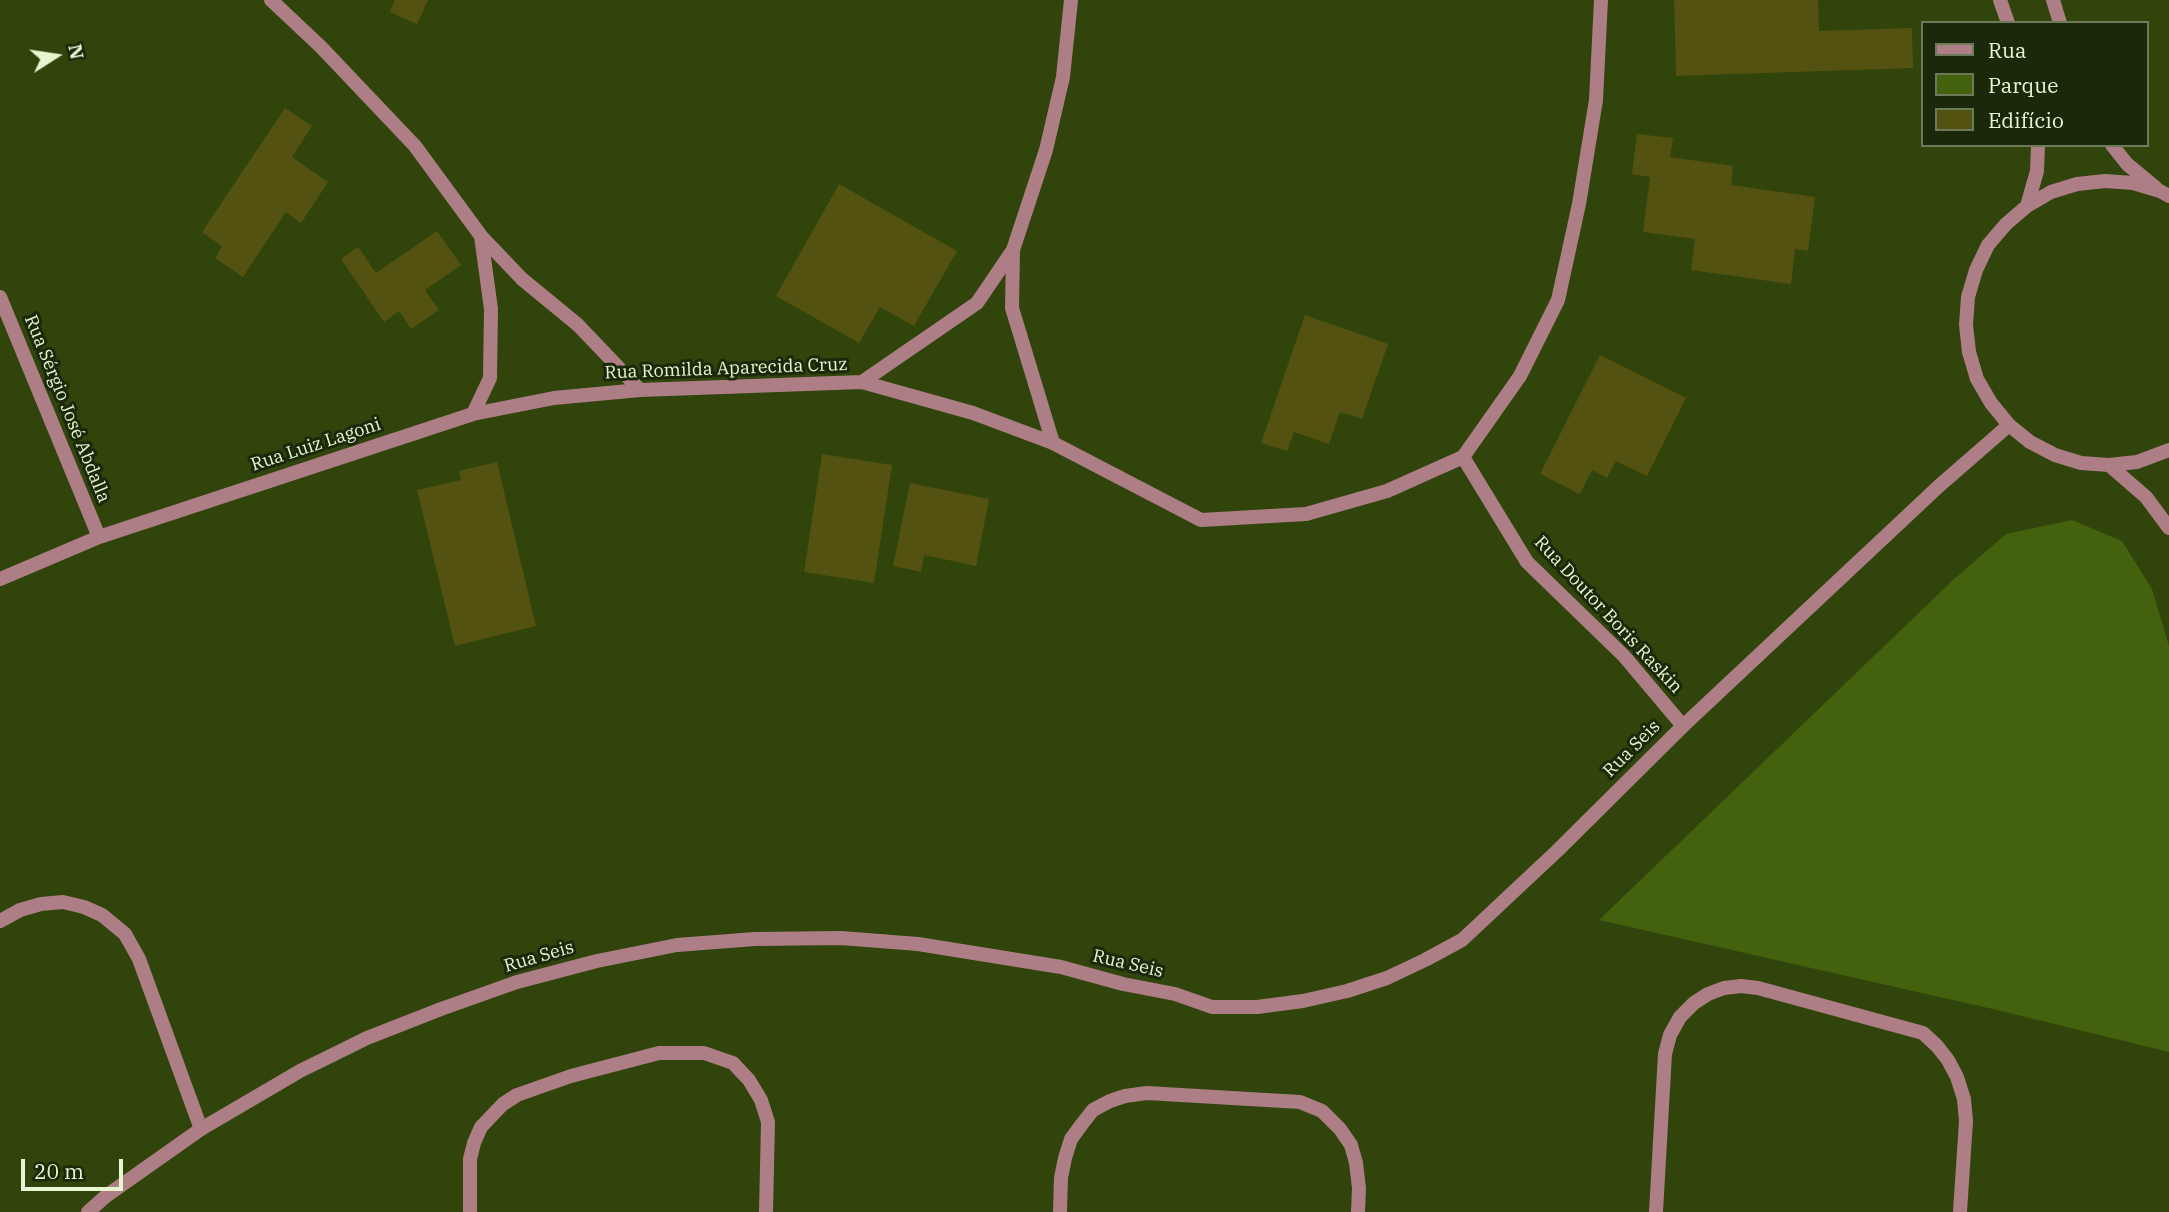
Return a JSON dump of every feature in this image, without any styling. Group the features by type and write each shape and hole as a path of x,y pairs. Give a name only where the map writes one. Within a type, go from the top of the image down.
{"street":[{"path":"271,0 321,47 415,146 481,236 523,279 578,325 639,390"},
{"path":"862,382 977,303 1013,250 1046,150 1060,89 1071,0"},
{"path":"1463,457 1520,376 1558,300 1579,204 1596,100 1601,0"},
{"path":"2000,0 2007,21"},
{"path":"2053,0 2059,21"},
{"path":"2027,206 2037,171 2038,147"},
{"path":"2114,147 2127,164 2164,194"},
{"path":"2164,194 2133,183 2105,181 2077,184 2052,192 2027,206 2006,224 1988,245 1976,270 1968,297 1966,325 1969,352 1977,379 1991,403 2009,425 2030,442 2055,455 2081,463 2109,465 2137,462 2169,450"},
{"path":"473,414 490,378 491,309 481,236"},
{"path":"1013,250 1012,308 1053,443"},
{"name":"Rua Sérgio José Abdalla","path":"0,297 99,537"},
{"name":"Rua Romilda Aparecida Cruz","path":"473,414 554,398 639,390 862,382 973,413 1053,443 1201,520 1306,514 1387,491 1463,457"},
{"name":"Rua Luiz Lagoni","path":"0,579 99,537 473,414"},
{"name":"Rua Seis","path":"88,1212 106,1196 201,1129 300,1071 366,1038 517,982 597,961 677,945 755,939 841,938 918,944 1061,967 1123,984 1175,994 1212,1007 1257,1007 1303,1001 1387,978 1462,940 1557,851 1682,726 1938,486 2009,425"},
{"name":"Rua Doutor Boris Raskin","path":"1463,457 1527,562 1624,656 1682,726"},
{"path":"2109,465 2146,497 2169,528"},
{"path":"0,921 41,904 63,902 102,915 125,934 138,959 201,1129"},
{"path":"1656,1212 1665,1054 1670,1035 1694,1003 1724,988 1741,986 1758,988 1923,1033 1937,1046 1957,1077 1964,1099 1966,1121 1960,1212"},
{"path":"470,1212 470,1159 474,1143 481,1127 503,1104 517,1095 571,1076 659,1053 704,1053 733,1063 749,1080 761,1100 768,1122 766,1212"},
{"path":"1060,1212 1061,1178 1071,1139 1093,1110 1110,1101 1147,1093 1300,1101 1322,1111 1340,1129 1350,1145 1356,1163 1359,1188 1358,1212"}],"green space":[{"path":"2072,520 2122,541 2152,589 2169,646 2169,1052 1997,1010 1599,920 1953,580 2006,534"}],"building":[{"path":"395,0 428,0 417,24 390,12"},
{"path":"1674,0 1818,0 1819,31 1912,28 1913,68 1676,76"},
{"path":"285,108 312,126 292,157 328,182 301,223 286,212 243,277 215,258 222,246 202,232"},
{"path":"1637,134 1673,138 1670,157 1733,166 1731,185 1815,197 1808,251 1795,249 1791,284 1691,270 1695,239 1643,232 1650,177 1632,174"},
{"path":"839,184 957,251 914,326 880,307 859,343 776,296"},
{"path":"437,231 461,265 425,290 439,310 411,329 399,311 384,322 341,259 358,247 376,273"},
{"path":"1305,315 1388,344 1362,419 1340,412 1329,444 1294,432 1287,451 1261,443"},
{"path":"1600,355 1686,398 1647,476 1616,461 1607,478 1592,470 1580,494 1540,474"},
{"path":"822,454 892,465 874,583 804,572"},
{"path":"497,462 536,626 455,646 417,490 461,480 459,471"},
{"path":"910,483 989,499 976,566 924,555 921,572 893,566"}]}
